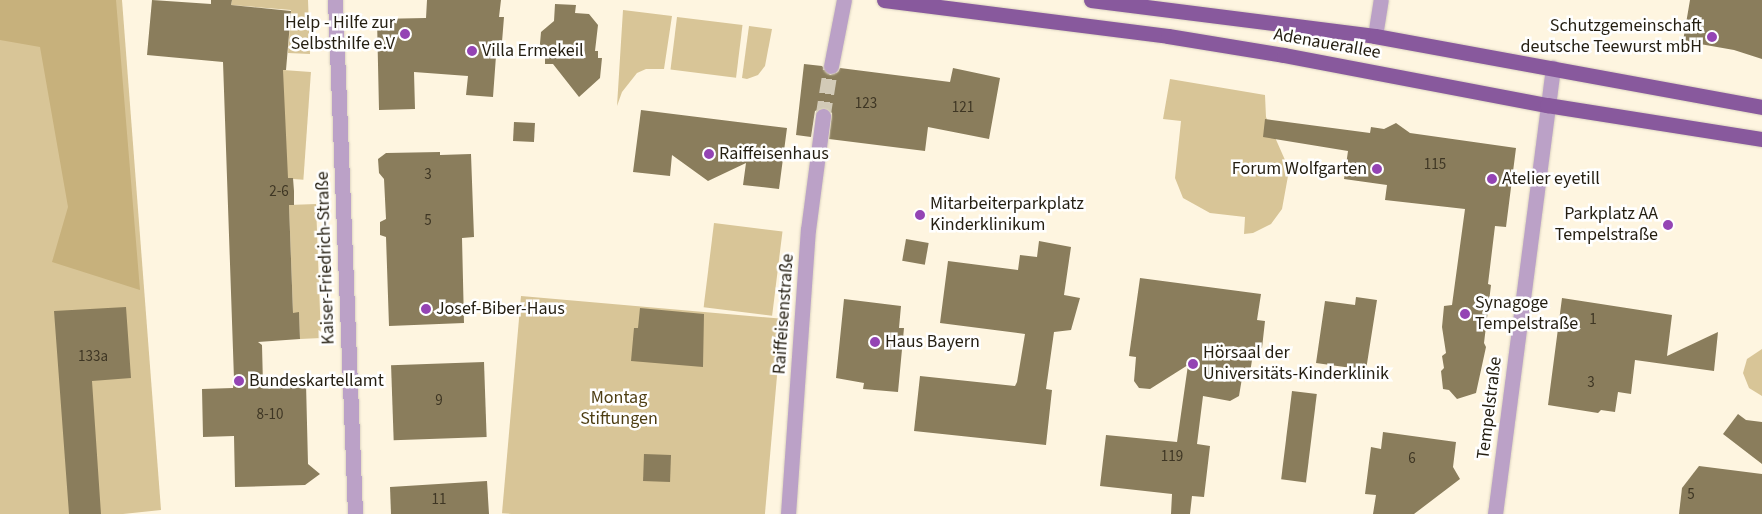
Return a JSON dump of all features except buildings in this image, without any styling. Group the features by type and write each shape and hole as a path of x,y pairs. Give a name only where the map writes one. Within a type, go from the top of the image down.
{"main road":[{"name":"Adenauerallee","path":"884,0 1216,44 1547,105 1762,139"},
{"name":"Adenauerallee","path":"1092,0 1375,36 1762,107"}],"street":[{"name":"Kaiser-Friedrich-Straße","path":"335,0 355,514"},
{"path":"831,66 844,0"},
{"path":"1375,36 1381,0"},
{"name":"Tempelstraße","path":"1495,514 1553,68"},
{"name":"Raiffeisenstraße","path":"788,514 808,230 823,116"}],"green space":[{"path":"0,0 122,0 161,510 123,514 0,514"},
{"path":"232,0 308,0 310,54 288,53 291,10 231,5"},
{"path":"623,10 672,16 664,69 646,69 637,73 622,92 617,106"},
{"path":"677,17 743,25 736,78 671,70"},
{"path":"749,26 772,29 765,66 758,75 747,79 742,78"},
{"path":"283,70 311,72 303,180 275,178"},
{"path":"1170,79 1265,95 1266,117 1285,160 1288,176 1282,209 1271,224 1253,233 1244,234 1245,217 1210,213 1183,198 1175,178 1181,121 1163,119"},
{"path":"316,204 321,338 300,339 299,313 293,313 289,205"},
{"path":"714,223 782,231 772,316 704,307"},
{"name":"Montag Stiftungen","path":"521,296 782,319 765,514 502,513"},
{"path":"1762,349 1762,396 1749,388 1743,373 1747,359"}],"shaded area":[{"path":"0,0 116,0 140,290 52,262 68,207 40,47 0,40"}],"tunnel":[{"path":"823,116 831,66"}],"place":[{"name":"Help - Hilfe zur Selbsthilfe e.V","path":"405,34"},
{"name":"Schutzgemeinschaft deutsche Teewurst mbH","path":"1712,37"},
{"name":"Villa Ermekeil","path":"472,51"},
{"name":"Raiffeisenhaus","path":"709,154"},
{"name":"Forum Wolfgarten","path":"1377,169"},
{"name":"Atelier eyetill","path":"1492,179"},
{"name":"Mitarbeiterparkplatz Kinderklinikum","path":"920,215"},
{"name":"Parkplatz AA Tempelstraße","path":"1668,225"},
{"name":"Josef-Biber-Haus","path":"426,309"},
{"name":"Synagoge Tempelstraße","path":"1465,314"},
{"name":"Haus Bayern","path":"875,342"},
{"name":"Hörsaal der Universitäts-Kinderklinik","path":"1193,364"},
{"name":"Bundeskartellamt","path":"239,381"}]}
